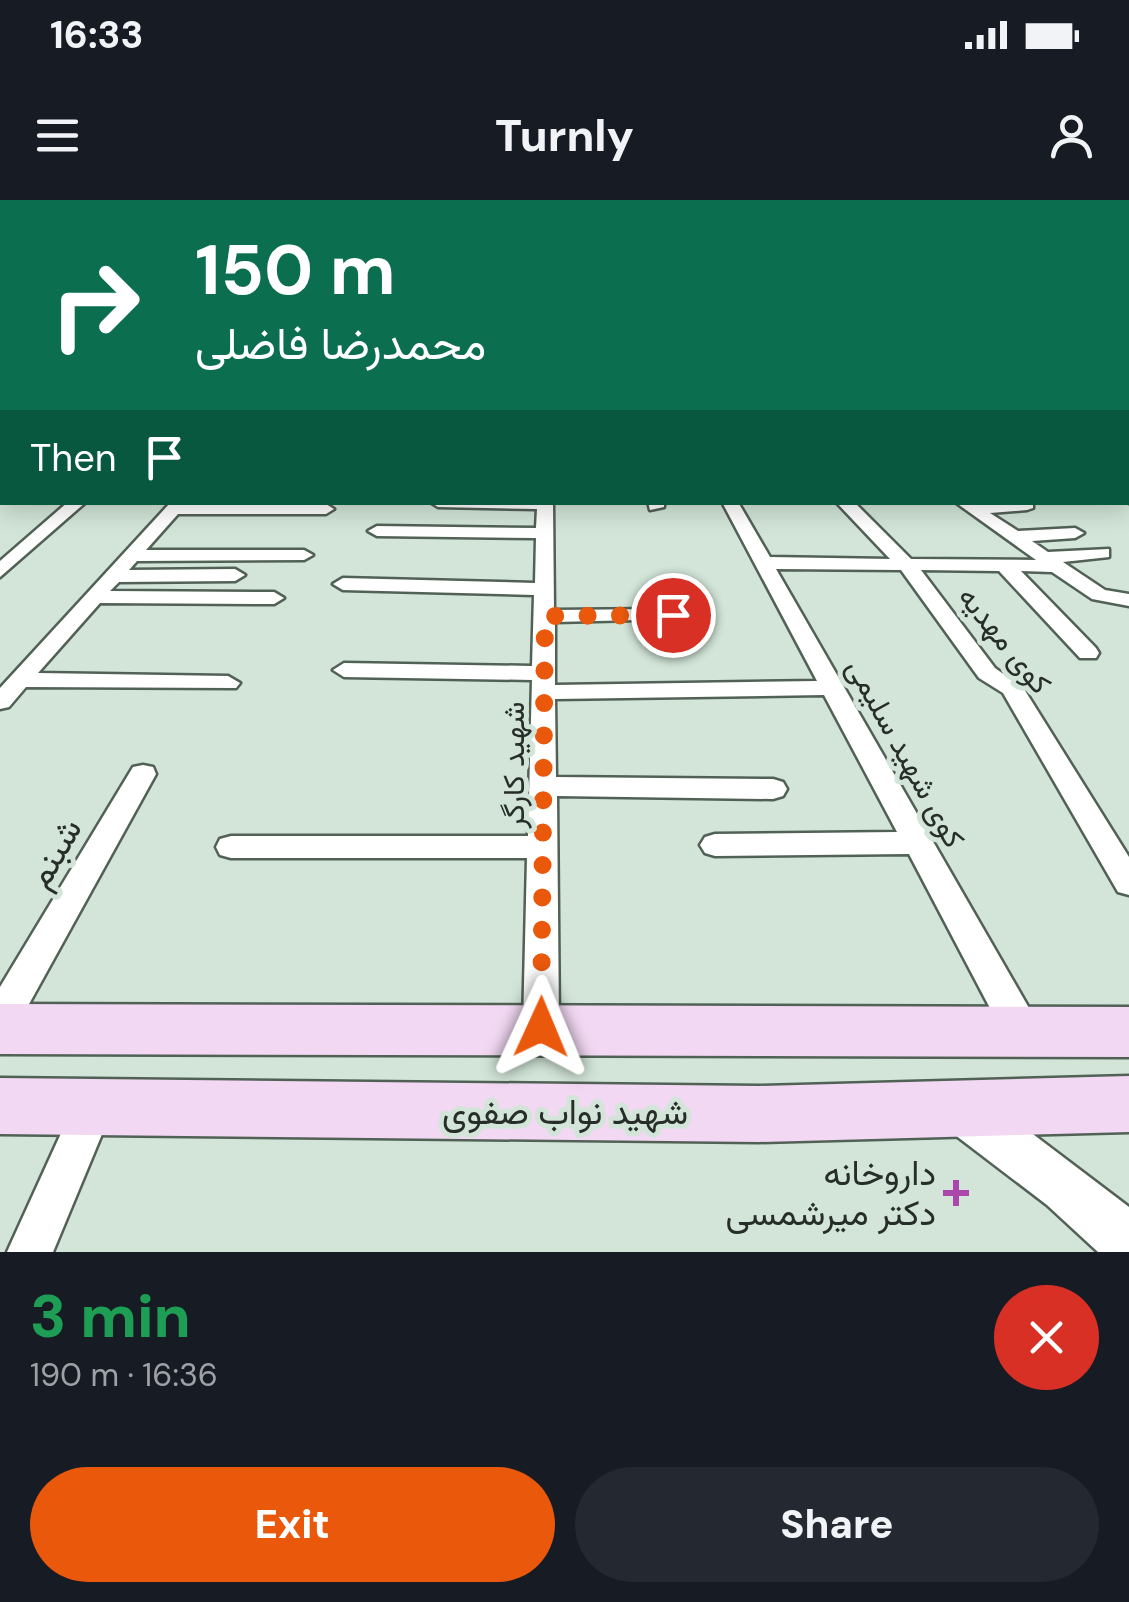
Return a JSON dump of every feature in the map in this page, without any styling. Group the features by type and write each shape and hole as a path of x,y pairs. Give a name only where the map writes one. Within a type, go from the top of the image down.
{"main road":[{"path":"0,1029 541,1027 1024,1035 1129,1032"},
{"name":"شهید نواب صفوی","path":"0,1106 92,1110 759,1114 1129,1104"}],"street":[{"path":"0,571 75,505"},
{"name":"شهید کارگر","path":"541,1027 545,505"},
{"name":"کوی شهید سلیمی","path":"732,505 1024,1035"},
{"name":"کوی مهدیه","path":"847,505 908,565 987,673 1012,689 1129,883"},
{"path":"968,506 1027,505"},
{"path":"0,702 177,506 326,509"},
{"path":"968,506 1099,596 1129,600"},
{"path":"377,532 545,533"},
{"path":"1012,536 1075,533"},
{"path":"764,563 1005,566 1103,553"},
{"path":"132,556 304,555"},
{"path":"1005,566 1088,653"},
{"path":"114,576 235,575"},
{"path":"342,584 673,615 667,586"},
{"path":"96,597 274,598"},
{"path":"344,670 546,682 833,688"},
{"path":"19,680 228,683"},
{"name":"شبنم","path":"0,1021 143,774"},
{"path":"544,786 773,789"},
{"path":"715,845 918,843"},
{"path":"232,847 545,847"},
{"path":"961,1109 1065,1187 1129,1244"},
{"path":"30,1252 92,1110"}],"place":[{"name":"داروخانه دکتر میرشمسی","path":"956,1193"}],"route":[{"path":"541,1027 545,616 673,615"}]}
